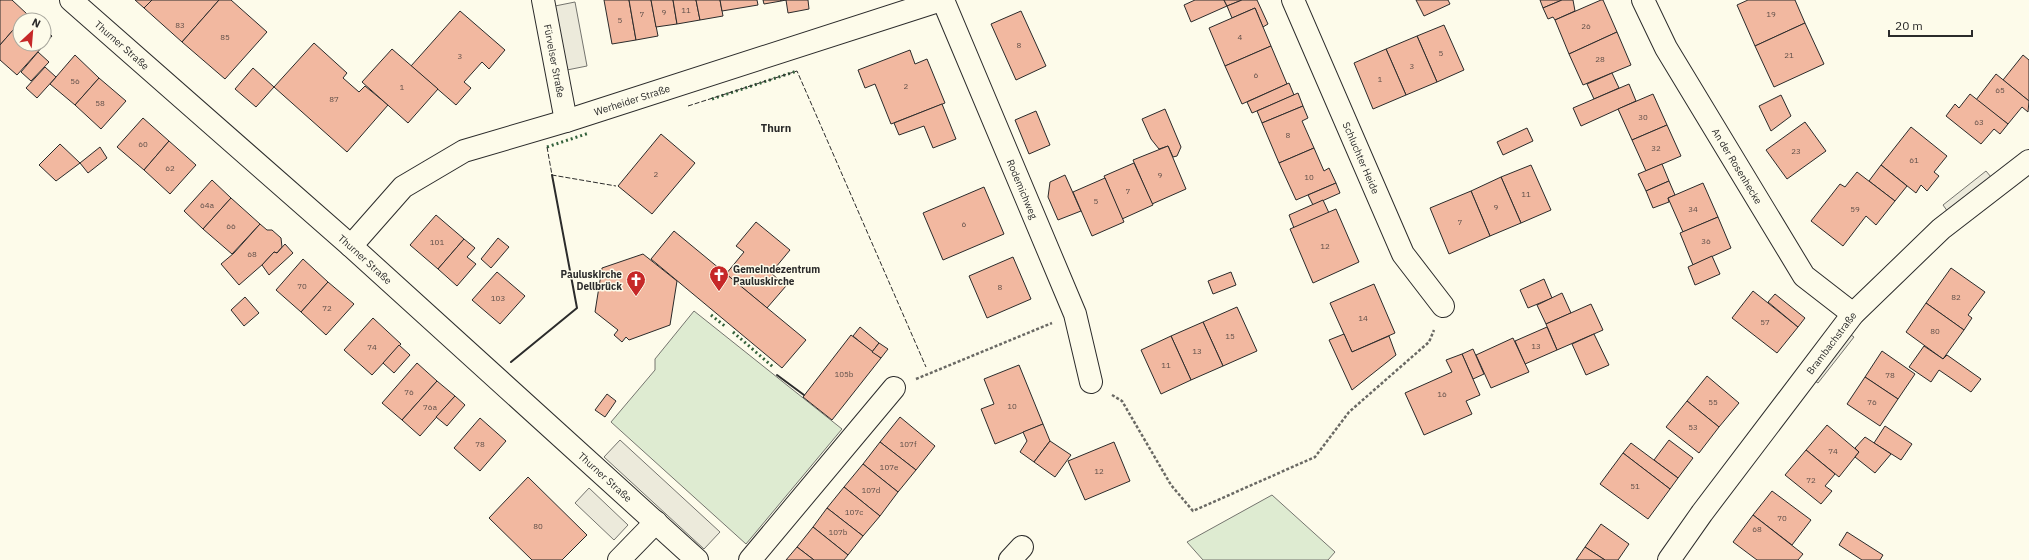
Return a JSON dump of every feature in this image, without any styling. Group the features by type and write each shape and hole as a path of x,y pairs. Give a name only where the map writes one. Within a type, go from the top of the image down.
{"street":[{"name":"Thurner Straße","path":"71,0 351,246 697,560"},
{"name":"Fürvelser Straße","path":"543,0 566,121"},
{"name":"Werheider Straße","path":"351,246 403,187 464,151 566,121 942,0"},
{"name":"Rodemichweg","path":"942,0 1075,314 1091,382"},
{"name":"Schluchter Heide","path":"1293,0 1403,254 1443,306"},
{"name":"An der Rosenhecke","path":"1643,0 1666,48 1804,276 1852,314"},
{"name":"Brambachstraße","path":"1669,560 1852,314 1941,229 2029,161"},
{"path":"750,560 894,388"},
{"path":"619,560 656,522"}],"path":[{"path":"1091,382 1122,401 1171,485 1193,511 1315,457 1349,412 1429,342 1443,306"},
{"path":"894,388 1075,314"}],"green space":[{"path":"694,311 842,429 746,544 611,422 655,370 655,359"},
{"path":"1272,495 1335,552 1328,560 1203,560 1187,542"}],"shaded area":[{"path":"575,2 587,66 567,70 555,6"},
{"path":"1986,171 1991,177 1948,212 1943,205"},
{"path":"1848,333 1854,337 1818,383 1812,379"},
{"path":"620,440 720,532 704,549 604,457"},
{"path":"589,488 628,525 614,540 575,503"}],"building":[{"path":"0,0 12,0 25,12 12,12 12,31 0,45"},
{"path":"135,0 152,0 144,8"},
{"path":"152,0 219,0 182,42 144,8"},
{"path":"219,0 231,0 267,32 225,79 182,42"},
{"path":"604,0 629,0 636,40 612,44"},
{"path":"629,0 651,0 658,36 636,40"},
{"path":"651,0 673,0 677,24 656,27"},
{"path":"673,0 696,0 700,20 677,24"},
{"path":"696,0 720,0 723,16 700,20"},
{"path":"720,0 757,0 758,5 722,11"},
{"path":"763,0 781,0 781,1 764,4"},
{"path":"786,0 808,0 809,9 788,13"},
{"path":"1195,0 1224,0 1227,6 1191,22 1184,5"},
{"path":"1224,0 1242,0 1227,6"},
{"path":"1242,0 1257,0 1268,24 1263,27 1255,8 1232,18 1227,6"},
{"path":"1416,0 1448,0 1450,4 1424,16"},
{"path":"1540,0 1562,0 1543,8"},
{"path":"1562,0 1573,0 1575,11 1555,20 1553,17 1548,19 1543,8"},
{"path":"1603,0 1617,32 1569,54 1555,20"},
{"path":"1748,0 1795,0 1805,23 1755,46 1737,5"},
{"path":"1255,8 1271,46 1225,66 1209,28"},
{"path":"460,11 505,50 489,69 482,62 464,82 471,88 456,105 411,66"},
{"path":"1021,11 1046,66 1016,80 991,24"},
{"path":"1805,23 1824,64 1774,87 1755,46"},
{"path":"1444,25 1464,70 1437,82 1417,36"},
{"path":"12,31 12,52 38,52 17,75 0,60 0,45"},
{"path":"1617,32 1631,65 1583,85 1569,54"},
{"path":"1417,36 1437,82 1406,95 1386,49"},
{"path":"314,43 347,73 343,78 359,92 365,86 388,105 347,152 274,87"},
{"path":"1271,46 1287,84 1242,104 1225,66"},
{"path":"392,49 438,89 408,123 362,82"},
{"path":"1386,49 1406,95 1373,109 1354,63"},
{"path":"910,50 915,64 927,59 945,103 891,124 875,84 865,88 858,70"},
{"path":"38,52 49,62 31,81 21,72"},
{"path":"75,55 99,78 75,105 50,84"},
{"path":"2023,55 2029,60 2029,101 2003,80"},
{"path":"45,67 56,77 37,98 26,88"},
{"path":"253,68 274,87 256,107 235,89"},
{"path":"1612,73 1619,88 1594,99 1587,84"},
{"path":"1996,74 2029,101 2028,112 2022,107 2008,124 1976,100"},
{"path":"99,78 126,101 101,129 75,105"},
{"path":"1289,83 1294,95 1252,113 1247,102"},
{"path":"1629,84 1636,101 1581,126 1573,108"},
{"path":"1298,93 1303,106 1262,123 1257,111"},
{"path":"1653,94 1667,125 1632,140 1618,109"},
{"path":"1970,94 2008,124 2000,134 1994,129 1981,144 1946,116 1955,104 1959,108"},
{"path":"1781,95 1791,116 1771,131 1759,106"},
{"path":"942,104 956,139 933,148 924,126 899,135 894,123"},
{"path":"1303,106 1308,118 1302,121 1314,148 1279,163 1262,123"},
{"path":"1165,109 1181,147 1177,156 1173,157 1168,146 1159,149 1151,139 1142,119"},
{"path":"1036,111 1050,145 1029,154 1015,120"},
{"path":"143,118 169,141 144,170 117,147"},
{"path":"1805,122 1826,151 1787,179 1766,150"},
{"path":"1667,125 1681,156 1646,171 1632,140"},
{"path":"1911,127 1947,156 1934,172 1939,176 1927,191 1921,185 1916,193 1881,165"},
{"path":"1527,128 1533,141 1503,155 1497,142"},
{"path":"661,134 695,163 652,214 618,186"},
{"path":"169,141 196,165 170,194 144,170"},
{"path":"60,144 80,163 56,181 39,165"},
{"path":"1168,146 1186,189 1152,204 1133,160"},
{"path":"100,147 107,158 88,173 80,163"},
{"path":"1314,148 1324,171 1329,168 1336,183 1296,200 1279,163"},
{"path":"1134,163 1153,205 1122,219 1104,176"},
{"path":"1662,164 1669,181 1646,191 1638,174"},
{"path":"1531,165 1551,210 1521,223 1501,177"},
{"path":"1881,165 1907,186 1895,201 1869,181"},
{"path":"1857,172 1895,201 1876,225 1866,216 1843,246 1811,221 1840,184 1845,187"},
{"path":"1065,175 1081,211 1058,220 1048,197 1050,182"},
{"path":"1501,177 1521,223 1490,236 1471,191"},
{"path":"1105,178 1124,222 1092,236 1073,192"},
{"path":"212,180 231,198 203,229 184,211"},
{"path":"1669,181 1675,195 1668,198 1669,202 1653,208 1646,191"},
{"path":"1336,183 1340,193 1313,205 1308,195"},
{"path":"1703,183 1718,217 1683,232 1668,198"},
{"path":"984,187 1004,234 943,260 923,213"},
{"path":"1471,191 1490,236 1449,254 1430,208"},
{"path":"231,198 260,224 232,254 203,229"},
{"path":"1323,200 1329,213 1294,228 1289,215"},
{"path":"1336,209 1359,262 1313,283 1290,229"},
{"path":"436,215 464,239 438,269 410,245"},
{"path":"1718,217 1731,248 1693,265 1680,233"},
{"path":"756,222 790,250 771,273 786,286 767,308 726,274 744,252 736,246"},
{"path":"260,224 267,230 272,230 281,238 282,247 277,253 274,252 239,285 221,264 234,253"},
{"name":"Gemeindezentrum Pauluskirche","path":"674,231 806,340 782,368 651,259"},
{"path":"498,238 509,247 491,268 481,259"},
{"path":"464,239 475,248 467,257 476,264 457,286 438,269"},
{"path":"285,244 293,253 269,275 262,265 274,252 277,253"},
{"name":"Pauluskirche Dellbrück","path":"643,254 677,281 670,325 629,340 626,337 622,342 614,335 618,330 595,312 602,268"},
{"path":"1712,256 1720,274 1695,285 1688,267"},
{"path":"1013,257 1031,299 987,318 969,276"},
{"path":"303,259 328,282 301,312 276,290"},
{"path":"1951,268 1985,292 1968,315 1972,318 1964,330 1926,303"},
{"path":"497,272 525,296 500,324 472,300"},
{"path":"1231,272 1236,285 1213,294 1208,281"},
{"path":"1544,279 1552,298 1528,308 1520,290"},
{"path":"328,282 354,304 326,335 301,312"},
{"path":"1374,284 1395,333 1352,352 1330,303"},
{"path":"1753,291 1798,327 1777,353 1732,318"},
{"path":"1562,293 1571,313 1546,324 1537,305"},
{"path":"1775,294 1805,318 1798,327 1768,302"},
{"path":"245,297 259,313 244,326 231,310"},
{"path":"1926,303 1964,330 1943,359 1906,332"},
{"path":"1591,304 1603,330 1557,350 1546,324"},
{"path":"1237,307 1257,351 1223,366 1203,322"},
{"path":"373,318 401,344 372,375 344,350"},
{"path":"1203,322 1223,366 1191,380 1171,336"},
{"path":"860,327 879,343 872,352 853,336"},
{"path":"1547,327 1557,350 1525,364 1515,341"},
{"path":"1344,334 1352,352 1389,336 1396,355 1352,390 1329,340"},
{"path":"1594,334 1609,365 1586,375 1572,344"},
{"path":"851,335 881,358 832,420 803,397"},
{"path":"1171,336 1191,380 1161,394 1141,350"},
{"path":"1513,338 1529,372 1491,388 1476,355"},
{"path":"879,343 888,349 881,358 872,352"},
{"path":"399,345 410,355 394,373 383,363"},
{"path":"1924,346 1943,359 1947,355 1981,379 1971,392 1939,370 1931,382 1909,367"},
{"path":"1473,349 1484,374 1473,379 1462,354"},
{"path":"1882,351 1915,374 1898,399 1865,377"},
{"path":"1462,354 1480,395 1466,401 1472,414 1424,435 1405,393 1452,372 1446,360"},
{"path":"417,363 437,381 402,420 382,403"},
{"path":"1019,365 1043,424 995,444 981,409 994,404 984,379"},
{"path":"1707,376 1739,403 1719,427 1687,401"},
{"path":"1865,377 1898,399 1880,426 1847,404"},
{"path":"437,381 455,396 420,436 402,420"},
{"path":"607,394 616,401 605,417 595,410"},
{"path":"455,396 465,405 447,426 436,417"},
{"path":"1687,401 1719,427 1699,453 1666,427"},
{"path":"900,417 935,446 916,470 880,442"},
{"path":"480,418 506,441 480,471 454,448"},
{"path":"1043,424 1050,441 1034,462 1020,452 1027,441 1023,432"},
{"path":"1827,425 1859,452 1839,477 1806,450"},
{"path":"1885,426 1912,444 1901,460 1874,443"},
{"path":"1865,437 1891,454 1875,473 1855,457 1859,452 1855,448"},
{"path":"1669,440 1693,458 1678,478 1654,460"},
{"path":"1050,441 1071,455 1055,477 1034,462"},
{"path":"880,442 916,470 898,492 863,464"},
{"path":"1114,442 1130,481 1085,500 1068,461"},
{"path":"1631,443 1678,478 1670,489 1623,453"},
{"path":"1806,450 1835,474 1825,486 1832,491 1821,504 1785,475"},
{"path":"1623,453 1670,489 1648,519 1600,484"},
{"path":"863,464 898,492 880,516 844,487"},
{"path":"528,477 587,535 562,560 532,560 489,518"},
{"path":"844,487 880,516 863,536 827,508"},
{"path":"1772,491 1811,520 1792,545 1753,515"},
{"path":"827,508 863,536 848,555 813,527"},
{"path":"1753,515 1803,554 1798,560 1757,560 1733,542"},
{"path":"1601,524 1629,544 1618,560 1605,560 1585,547"},
{"path":"813,527 848,555 844,560 814,560 797,547"},
{"path":"1847,532 1883,555 1880,560 1862,560 1839,545"},
{"path":"797,547 814,560 786,560"},
{"path":"1585,547 1605,560 1576,560"}],"hedge":[{"path":"712,99 797,71"},
{"path":"547,147 589,133"},
{"path":"711,315 726,327"},
{"path":"733,332 773,367"}],"fence":[{"path":"688,106 797,71 926,367"},
{"path":"547,147 552,175 616,186"}],"wall":[{"path":"511,362 577,308 552,175"},
{"path":"777,375 804,395"}],"place":[{"name":"Gemeindezentrum Pauluskirche","path":"719,292"},
{"name":"Pauluskirche Dellbrück","path":"636,297"}],"district":[{"name":"Thurn","path":"776,128"}]}
